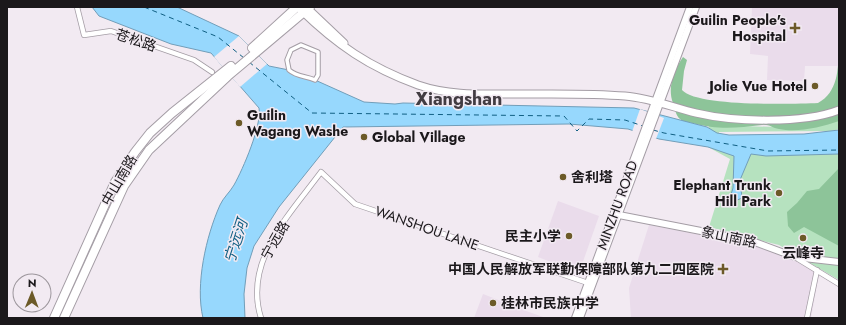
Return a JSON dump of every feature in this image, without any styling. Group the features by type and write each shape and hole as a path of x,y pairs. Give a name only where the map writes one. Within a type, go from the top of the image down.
{"highway":[{"path":"226,73 304,8"},
{"name":"中山南路","path":"54,318 112,187 128,162 150,133 166,118 226,73"},
{"name":"中山南路","path":"64,318 122,192 136,167 163,136 226,73"}],"main road":[{"path":"304,8 344,44 393,75 418,85 439,91 467,94 583,94 639,97 698,113 738,118 801,119 823,116 839,110"}],"street":[{"name":"苍松路","path":"77,7 84,35 111,31 194,60 212,72"},
{"path":"645,138 690,7"},
{"path":"658,102 696,7"},
{"path":"301,45 318,52 318,75 315,80 306,76 298,76 289,70 287,60 291,50 301,45"},
{"name":"MINZHU ROAD","path":"580,318 619,215 645,138"},
{"name":"MINZHU ROAD","path":"575,318 645,138"},
{"name":"WANSHOU LANE","path":"321,172 355,204 588,283"},
{"name":"宁远路","path":"261,318 257,288 258,275 266,251 279,230 321,172"},
{"name":"象山南路","path":"619,215 752,241 795,257 839,262"},
{"path":"795,257 839,284"},
{"path":"807,318 817,270"}],"shaded area":[{"name":"Guilin People's Hospital","path":"752,7 839,7 838,66 805,66 804,81 767,80 768,56 750,54"},
{"name":"民主小学","path":"558,201 599,216 579,273 538,257"},
{"name":"中国人民解放军联勤保障部队第九二四医院","path":"649,225 752,245 789,258 819,274 811,318 631,318 629,288"},
{"name":"桂林市民族中学","path":"483,294 529,312 546,318 474,318"}],"green space":[{"path":"839,49 839,121 802,130 786,130 764,125 735,128 710,127 680,119 671,97 672,79 683,57 687,60 682,90 691,95 725,102 788,104 818,103 830,93 836,80"},
{"name":"Elephant Trunk Hill Park","path":"839,119 839,129 832,131 719,132 717,146 839,149 839,280 779,245 709,227 730,159 708,147 709,125 776,127"},
{"path":"839,168 839,246 804,227 794,233 788,226 787,212 807,191 819,189"}],"water":[{"name":"宁远河","path":"92,7 177,7 239,36 269,66 289,70 364,102 395,104 634,108 707,127 717,133 729,135 804,134 839,130 839,154 766,156 751,154 740,180 742,198 728,204 733,188 734,156 708,147 659,139 628,129 569,124 343,127 279,207 254,246 247,268 244,294 245,318 203,318 200,291 201,276 210,231 220,205 234,185 251,147 258,125 259,108 211,53 171,44 99,16"}],"pier":[{"path":"239,36 267,64 240,87 214,57"},
{"path":"640,109 664,118 656,139 632,132"}],"ferry route":[{"path":"144,7 218,37 244,58"},
{"path":"249,62 312,113 564,116 577,131 589,119 625,120 643,126"},
{"path":"653,130 768,151 839,150"}],"place":[{"name":"Guilin People's Hospital","path":"795,28"},
{"name":"Jolie Vue Hotel","path":"815,86"},
{"name":"Guilin Wagang Washe","path":"239,123"},
{"name":"Global Village","path":"364,137"},
{"name":"舍利塔","path":"563,177"},
{"name":"Elephant Trunk Hill Park","path":"779,193"},
{"name":"民主小学","path":"569,236"},
{"name":"云峰寺","path":"803,238"},
{"name":"中国人民解放军联勤保障部队第九二四医院","path":"723,269"},
{"name":"桂林市民族中学","path":"493,303"}],"district":[{"name":"Xiangshan","path":"459,99"}]}
